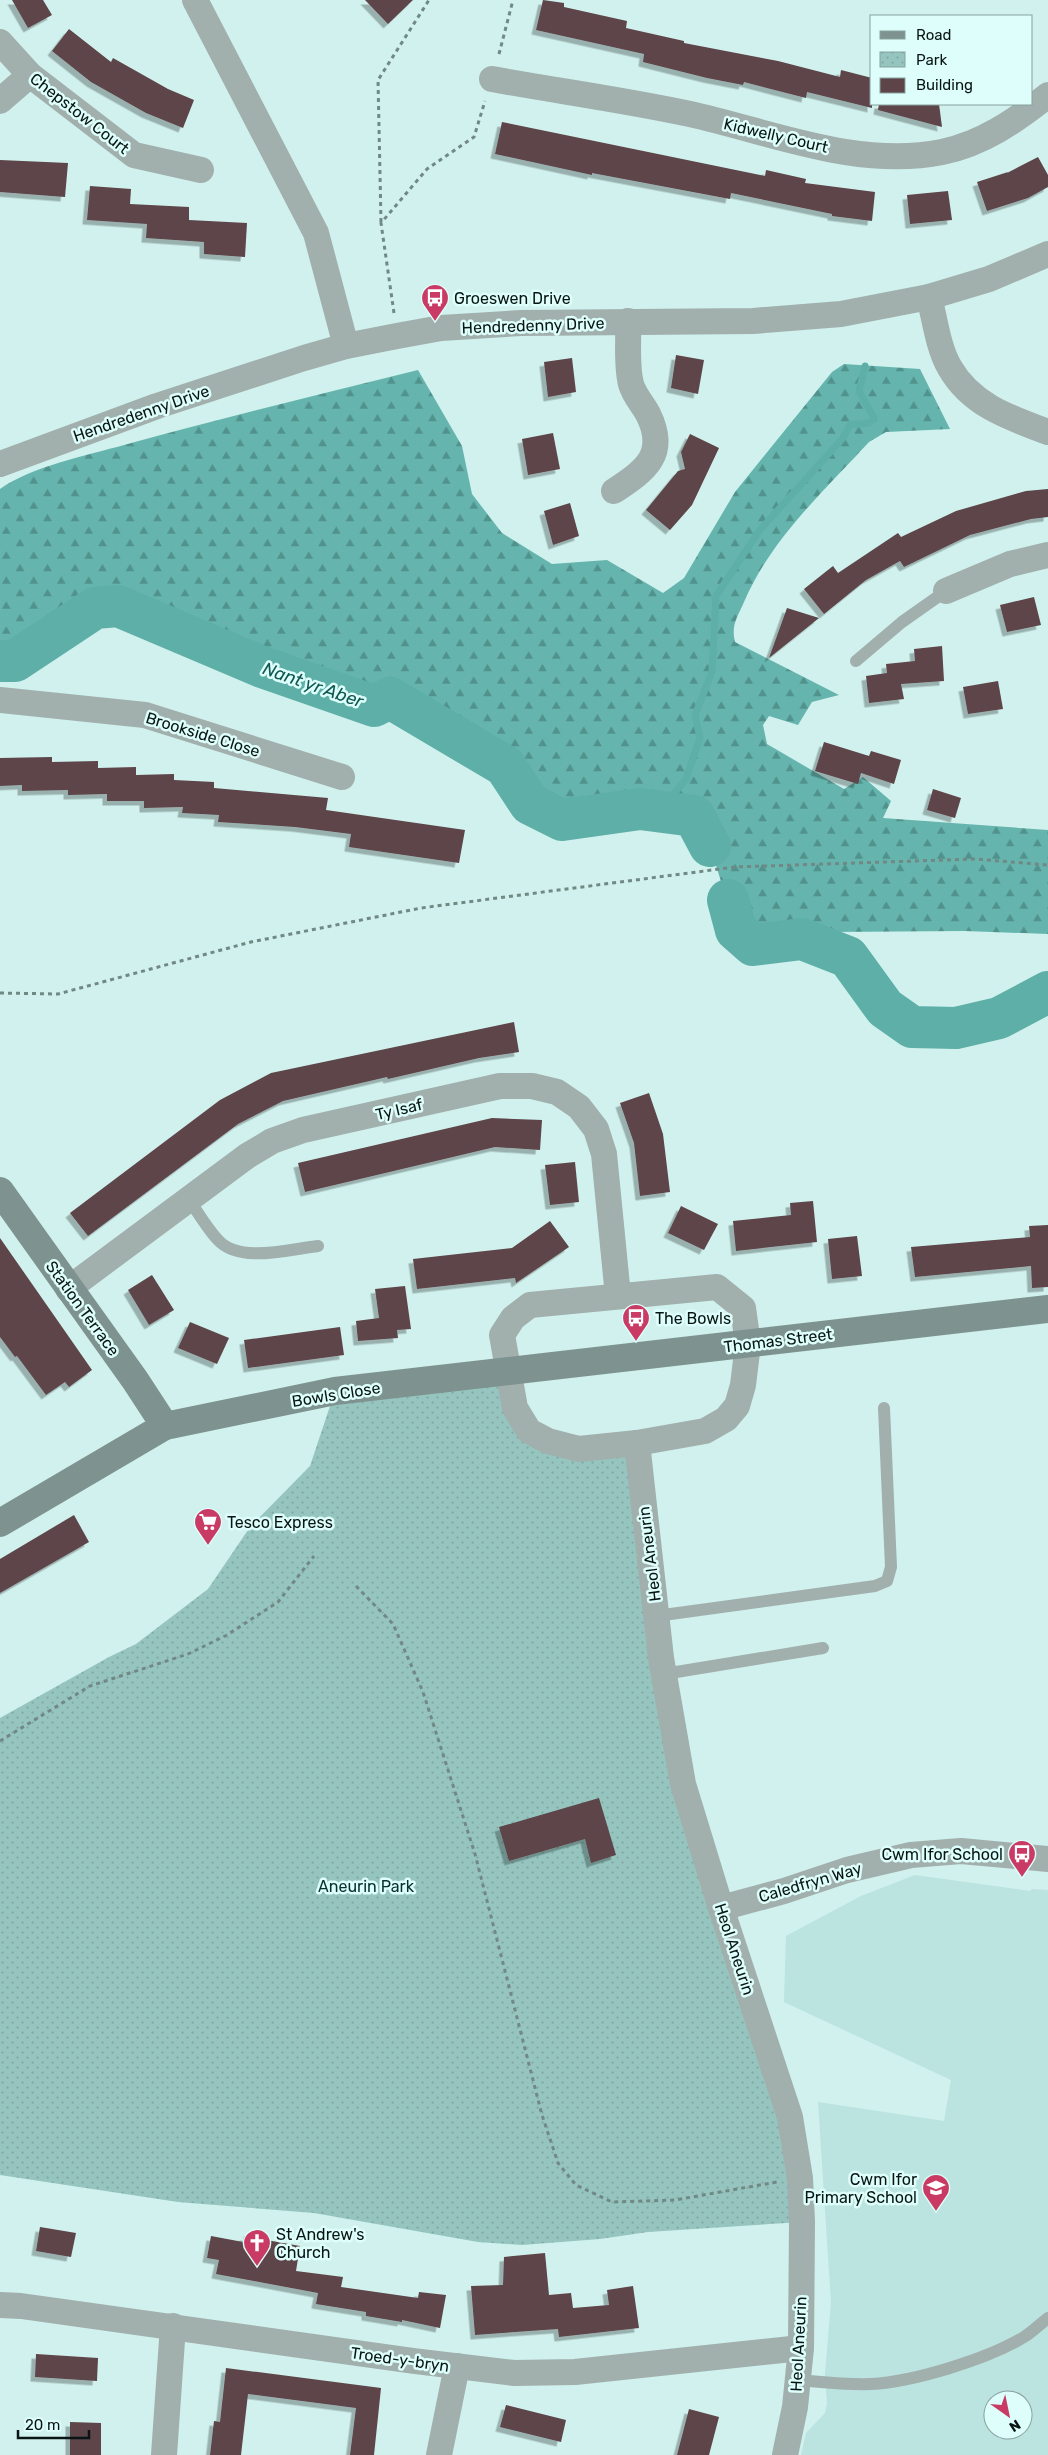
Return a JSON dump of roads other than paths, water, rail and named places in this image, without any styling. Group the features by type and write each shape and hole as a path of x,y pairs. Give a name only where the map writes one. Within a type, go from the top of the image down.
{"main road":[{"name":"Station Terrace","path":"0,1191 165,1426"},
{"name":"Thomas Street","path":"509,1372 1048,1309"},
{"name":"Bowls Close","path":"165,1426 212,1418 335,1391 509,1372"},
{"path":"0,1523 165,1426"}],"street":[{"path":"195,0 316,233 346,346"},
{"name":"Chepstow Court","path":"0,42 30,75 134,155 201,170"},
{"path":"0,101 30,75"},
{"name":"Kidwelly Court","path":"492,79 689,114 810,144 881,155 942,152 968,144 1001,129 1048,95"},
{"name":"Hendredenny Drive","path":"0,464 156,406 346,346 441,328 521,323 753,321 813,318 872,309 929,297 989,279 1048,254"},
{"path":"929,297 949,367 963,386 989,408 1048,432"},
{"path":"614,491 644,470 652,460 656,447 654,428 630,382 628,322"},
{"path":"946,591 1010,564 1048,555"},
{"name":"Brookside Close","path":"0,700 146,715 342,778"},
{"name":"Ty Isaf","path":"68,1289 247,1156 272,1141 303,1130 500,1086 532,1086 557,1092 579,1107 596,1129 604,1154 618,1296"},
{"path":"717,1287 743,1308 748,1344 743,1385 737,1406 726,1419 705,1431 637,1443 579,1449 548,1441 530,1431 515,1408 502,1335 513,1318 530,1305 717,1287"},
{"name":"Heol Aneurin","path":"637,1443 656,1616 683,1784 721,1908 790,2117 800,2178 802,2222 800,2348 791,2433 785,2455"},
{"name":"Caledfryn Way","path":"721,1908 784,1891 847,1870 910,1855 961,1852 1048,1859"},
{"name":"Troed-y-bryn","path":"0,2305 21,2306 173,2326 514,2373 576,2372 800,2348"},
{"path":"164,2455 173,2326"},
{"path":"439,2455 456,2366"}],"lane":[{"path":"856,661 902,622 946,591"},
{"path":"189,1199 219,1241 234,1250 247,1254 318,1246"},
{"path":"656,1616 875,1586 887,1582 891,1567 884,1408"},
{"path":"664,1674 824,1648"},
{"path":"798,2380 832,2384 872,2384 912,2377 1000,2349 1025,2336 1048,2318"}],"waterway":[{"path":"660,811 686,779 700,738 695,715 712,672 716,596 759,531 843,438 850,425 869,423 874,418 859,391 865,366"},
{"name":"Nant yr Aber","path":"0,661 15,661 95,608 118,606 262,667 374,706 390,698 505,766 530,804 562,820 640,809 694,816 710,846"},
{"name":"Nant yr Aber","path":"728,900 736,930 753,945 802,939 848,957 885,1008 912,1027 956,1028 999,1018 1048,992"}],"place":[{"name":"Groeswen Drive","path":"435,322"},
{"name":"The Bowls","path":"636,1342"},
{"name":"Tesco Express","path":"208,1546"},
{"name":"Cwm Ifor School","path":"1022,1878"},
{"name":"Cwm Ifor Primary School","path":"936,2212"},
{"name":"St Andrew's Church","path":"257,2267"}],"park label":[{"name":"Aneurin Park","path":"366,1886"}]}
